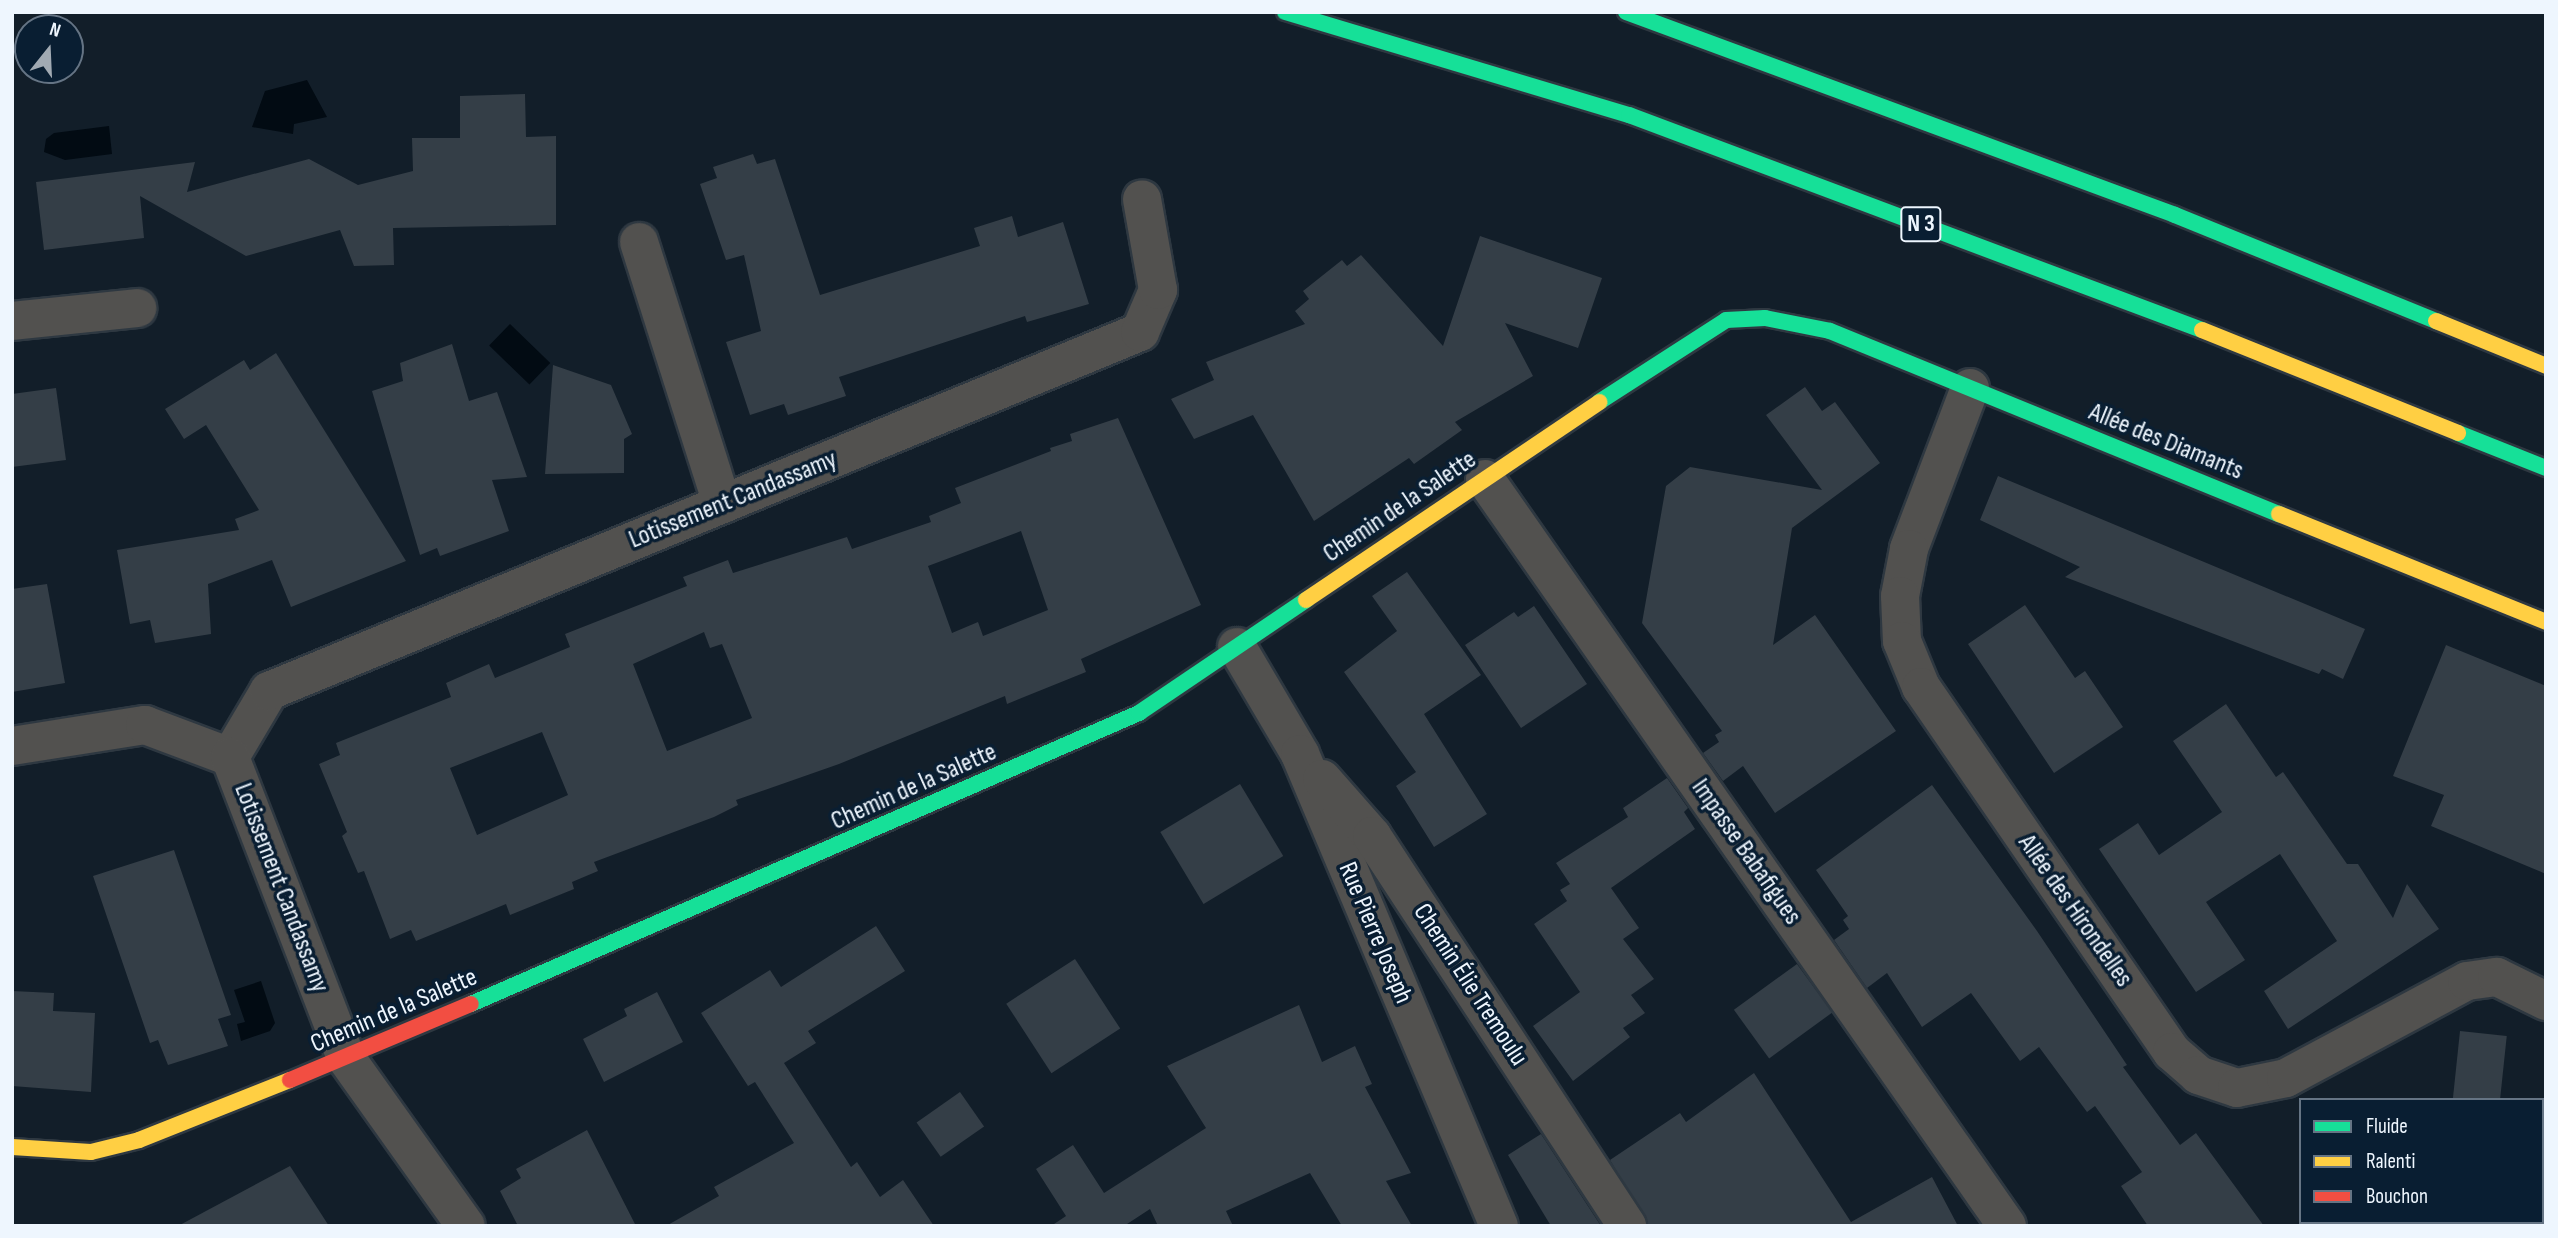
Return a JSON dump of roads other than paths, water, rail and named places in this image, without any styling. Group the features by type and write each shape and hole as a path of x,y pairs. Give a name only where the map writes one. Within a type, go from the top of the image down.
{"main road":[{"name":"N 3","path":"1285,12 1643,120 2140,305 2546,468"},
{"path":"1626,12 2175,215 2546,366"},
{"name":"Allée des Diamants","path":"1765,318 1829,331 2546,622"},
{"name":"Chemin de la Salette","path":"12,1147 91,1152 139,1140 346,1058 1139,713 1691,339 1726,320 1765,318"}],"street":[{"name":"Lotissement Candassamy","path":"230,757 269,691 1140,332 1158,290 1142,199"},
{"path":"639,242 722,504"},
{"path":"12,321 137,308"},
{"name":"Allée des Hirondelles","path":"1970,388 1909,549 1899,596 1902,641 1921,687 2172,1052 2198,1075 2237,1088 2286,1078 2467,981 2497,977 2546,1001"},
{"name":"Impasse Babafigues","path":"1485,479 2007,1226"},
{"name":"Rue Pierre Joseph","path":"1237,647 1300,754 1499,1226"},
{"name":"Lotissement Candassamy","path":"12,746 145,725 230,757 346,1058 466,1226"},
{"name":"Chemin Élie Tremoulu","path":"1300,754 1372,836 1627,1226"}]}
